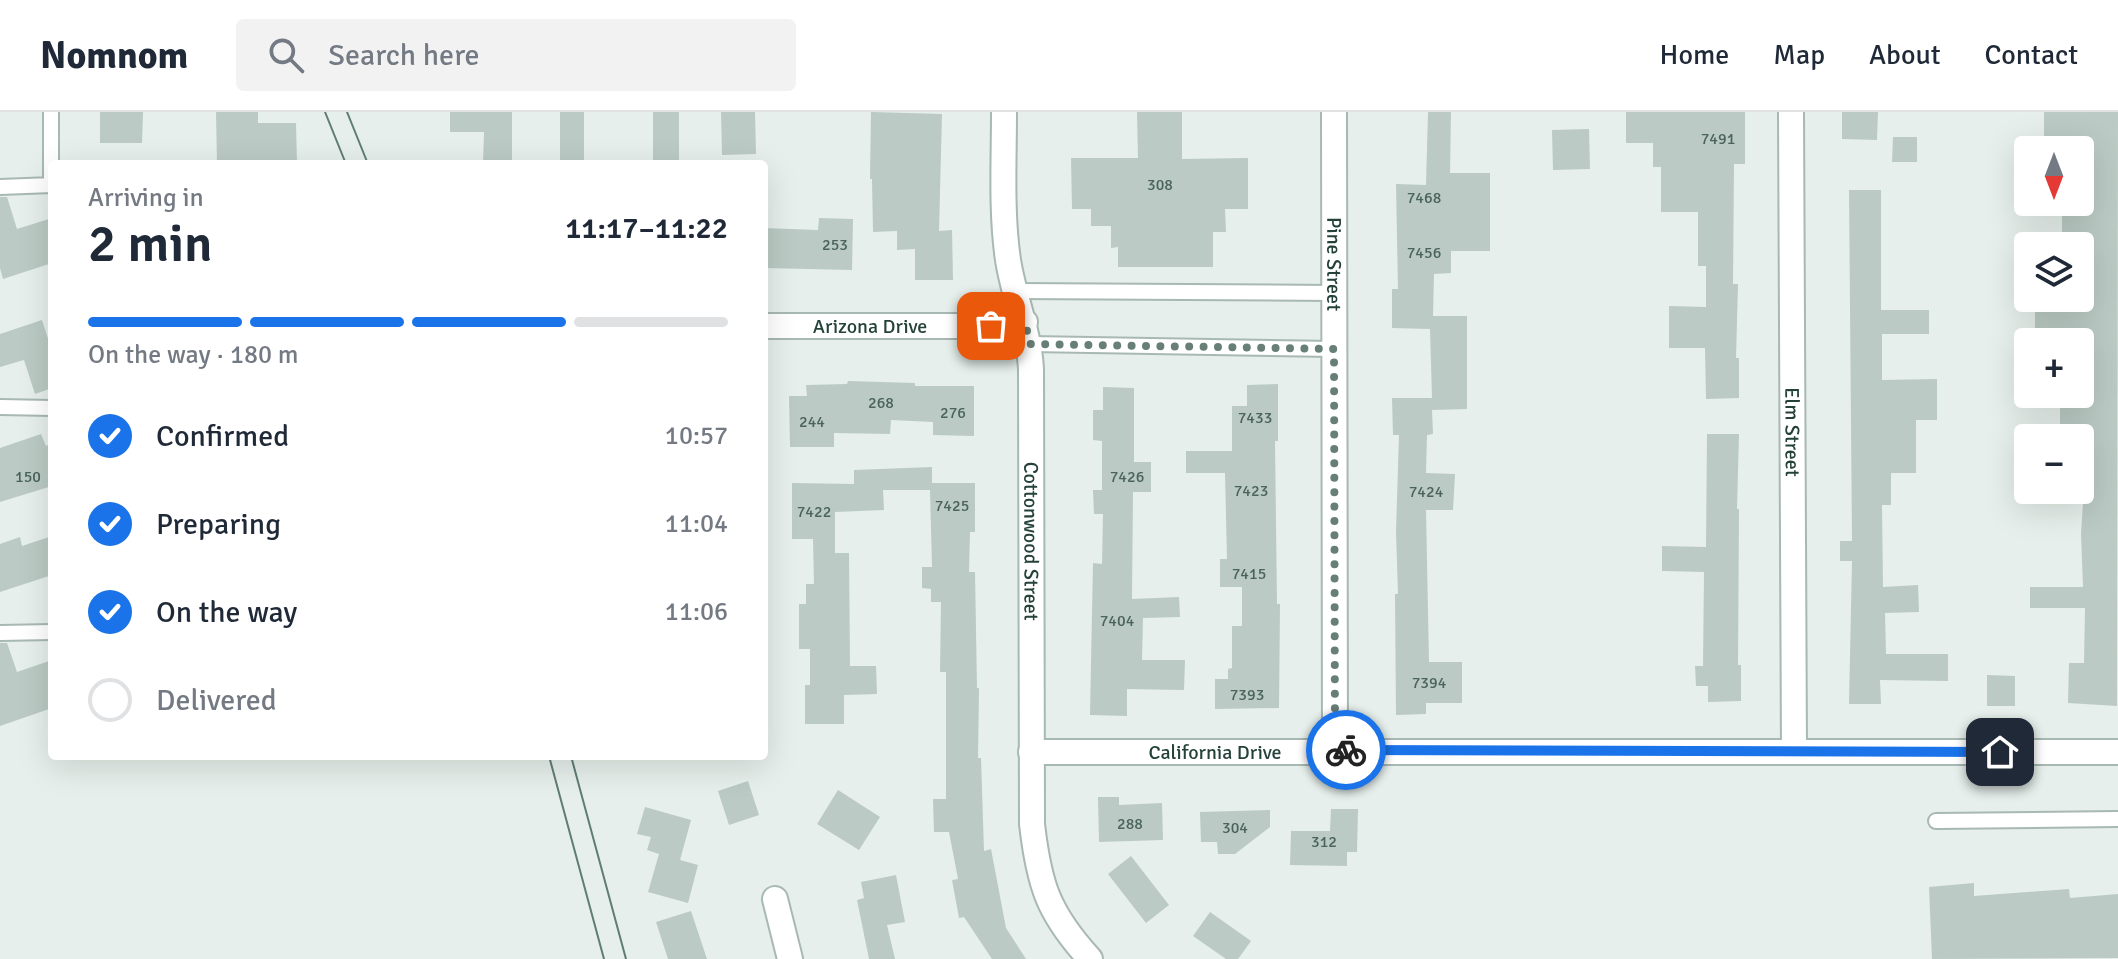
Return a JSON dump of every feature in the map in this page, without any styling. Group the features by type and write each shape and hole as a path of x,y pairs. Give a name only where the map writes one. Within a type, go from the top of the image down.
{"street":[{"name":"Cottonwood Street","path":"1004,112 1008,259 1027,333 1032,824 1036,862 1047,899 1072,939 1090,959"},
{"name":"Pine Street","path":"1334,112 1335,750"},
{"name":"Elm Street","path":"1791,112 1794,752"},
{"name":"Arizona Drive","path":"768,326 991,326 1027,333"},
{"name":"California Drive","path":"1031,752 2118,752"},
{"path":"775,899 790,959"}],"lane":[{"path":"51,112 51,160"},
{"path":"0,187 48,185"},
{"path":"1015,291 1334,293"},
{"path":"1027,333 1334,349"},
{"path":"0,407 48,408"},
{"path":"0,633 48,632"},
{"path":"1936,821 2118,819"}],"building":[{"path":"100,112 143,112 142,143 100,143"},
{"path":"216,112 258,112 258,123 296,123 297,160 217,160"},
{"path":"450,112 512,112 512,160 483,160 484,132 450,132"},
{"path":"560,112 584,112 584,160 560,160"},
{"path":"653,112 679,112 679,160 653,160"},
{"path":"721,112 755,112 756,154 722,155"},
{"path":"871,112 942,114 939,231 952,230 953,280 915,280 915,249 897,250 897,231 873,232"},
{"path":"1137,112 1182,112 1182,159 1248,158 1248,209 1225,209 1226,232 1213,232 1213,267 1118,267 1118,247 1111,248 1111,226 1091,226 1091,209 1072,209 1071,158 1138,158"},
{"path":"1428,112 1451,112 1450,173 1490,173 1490,251 1451,251 1451,273 1434,274 1433,316 1467,316 1467,409 1432,410 1433,434 1427,435 1426,473 1455,474 1453,510 1426,510 1429,662 1462,662 1462,703 1426,703 1426,714 1396,715 1399,435 1393,435 1392,398 1432,398 1430,329 1392,328 1392,289 1398,289 1396,184 1426,185"},
{"path":"1626,112 1745,112 1745,164 1734,164 1733,284 1738,284 1736,358 1739,358 1739,398 1706,399 1705,348 1669,348 1669,306 1706,307 1706,266 1698,266 1698,212 1661,212 1661,167 1653,167 1653,143 1626,143"},
{"path":"1842,112 1878,112 1877,140 1842,139"},
{"path":"2044,112 2118,112 2117,706 2068,703 2069,663 2084,663 2085,608 2030,608 2030,587 2083,587 2083,504 2094,504 2094,424 2060,424 2060,408 2094,408 2094,328 2035,328 2035,312 2094,312 2094,232 2062,232 2062,216 2094,216 2094,136 2044,136"},
{"path":"1589,129 1590,169 1553,170 1552,130"},
{"path":"1893,137 1917,137 1917,162 1892,162"},
{"path":"1849,190 1881,190 1881,310 1929,310 1929,334 1882,334 1882,380 1937,379 1937,420 1916,420 1916,473 1891,473 1891,505 1882,505 1883,587 1918,585 1919,612 1885,613 1886,654 1948,654 1948,681 1880,680 1881,704 1849,704 1852,561 1840,561 1840,541 1852,541"},
{"path":"0,197 7,197 17,229 48,219 48,264 3,279 0,268"},
{"path":"819,218 853,219 852,270 768,268 768,228 818,230"},
{"path":"42,320 48,339 48,389 35,394 24,360 0,367 0,334"},
{"path":"848,381 974,386 974,436 933,435 933,422 891,420 890,434 834,433 834,447 790,447 789,396 807,396 806,385 847,384"},
{"path":"1278,384 1278,441 1275,441 1277,604 1280,604 1279,708 1215,709 1215,679 1228,679 1228,669 1232,668 1232,626 1242,626 1242,587 1220,587 1220,559 1227,559 1225,473 1186,473 1186,451 1232,451 1232,406 1247,406 1247,385"},
{"path":"1103,387 1134,388 1134,462 1151,462 1151,492 1133,492 1132,599 1179,597 1180,617 1143,618 1142,660 1185,660 1184,690 1127,689 1127,716 1090,715 1093,563 1102,564 1103,514 1094,514 1093,490 1102,490 1102,441 1093,440 1093,410 1103,410"},
{"path":"41,434 48,445 48,487 0,502 0,448"},
{"path":"1707,434 1739,434 1738,665 1741,665 1741,701 1708,702 1708,686 1696,686 1695,666 1703,666 1704,572 1662,571 1662,546 1706,547"},
{"path":"932,467 932,483 975,483 975,532 970,532 969,572 975,572 978,758 981,758 984,851 991,849 1006,928 1026,959 992,959 964,917 959,918 952,880 958,879 949,832 934,832 933,799 946,799 946,672 940,672 941,602 931,602 931,589 922,588 922,567 932,567 930,490 883,490 884,510 835,512 835,553 849,553 850,666 876,666 877,694 844,695 844,724 805,724 805,685 810,685 810,649 799,649 799,604 806,604 806,584 814,584 813,539 792,539 792,483 854,484 854,470"},
{"path":"20,537 22,546 48,537 48,576 0,592 0,544"},
{"path":"0,643 7,643 17,672 48,661 48,709 0,726"},
{"path":"1987,675 2015,676 2015,706 1987,706"},
{"path":"748,781 759,815 729,825 718,791"},
{"path":"838,790 880,817 859,850 817,824"},
{"path":"1098,797 1119,797 1119,805 1162,803 1163,840 1099,842"},
{"path":"645,807 691,820 680,860 698,865 688,903 648,892 659,854 647,850 651,837 637,834"},
{"path":"1331,809 1358,809 1357,852 1347,852 1347,866 1290,865 1291,831 1330,831"},
{"path":"1270,810 1270,827 1235,854 1218,854 1217,842 1201,842 1200,812"},
{"path":"1131,856 1169,905 1146,923 1108,874"},
{"path":"896,875 905,922 887,925 895,959 869,959 857,900 864,898 861,882"},
{"path":"1974,883 1974,896 2069,889 2070,898 2118,894 2118,958 1932,959 1929,887"},
{"path":"691,911 707,959 668,959 656,922"},
{"path":"1210,912 1251,941 1238,959 1226,959 1193,936"}],"tram line":[{"path":"325,112 344,160"},
{"path":"347,112 366,160"},
{"path":"550,760 604,959"},
{"path":"572,760 626,959"}],"way so far":[{"path":"991,326 1025,322 1030,344 1334,349 1335,750 1346,750"}],"route":[{"path":"1346,750 2000,752"}]}
